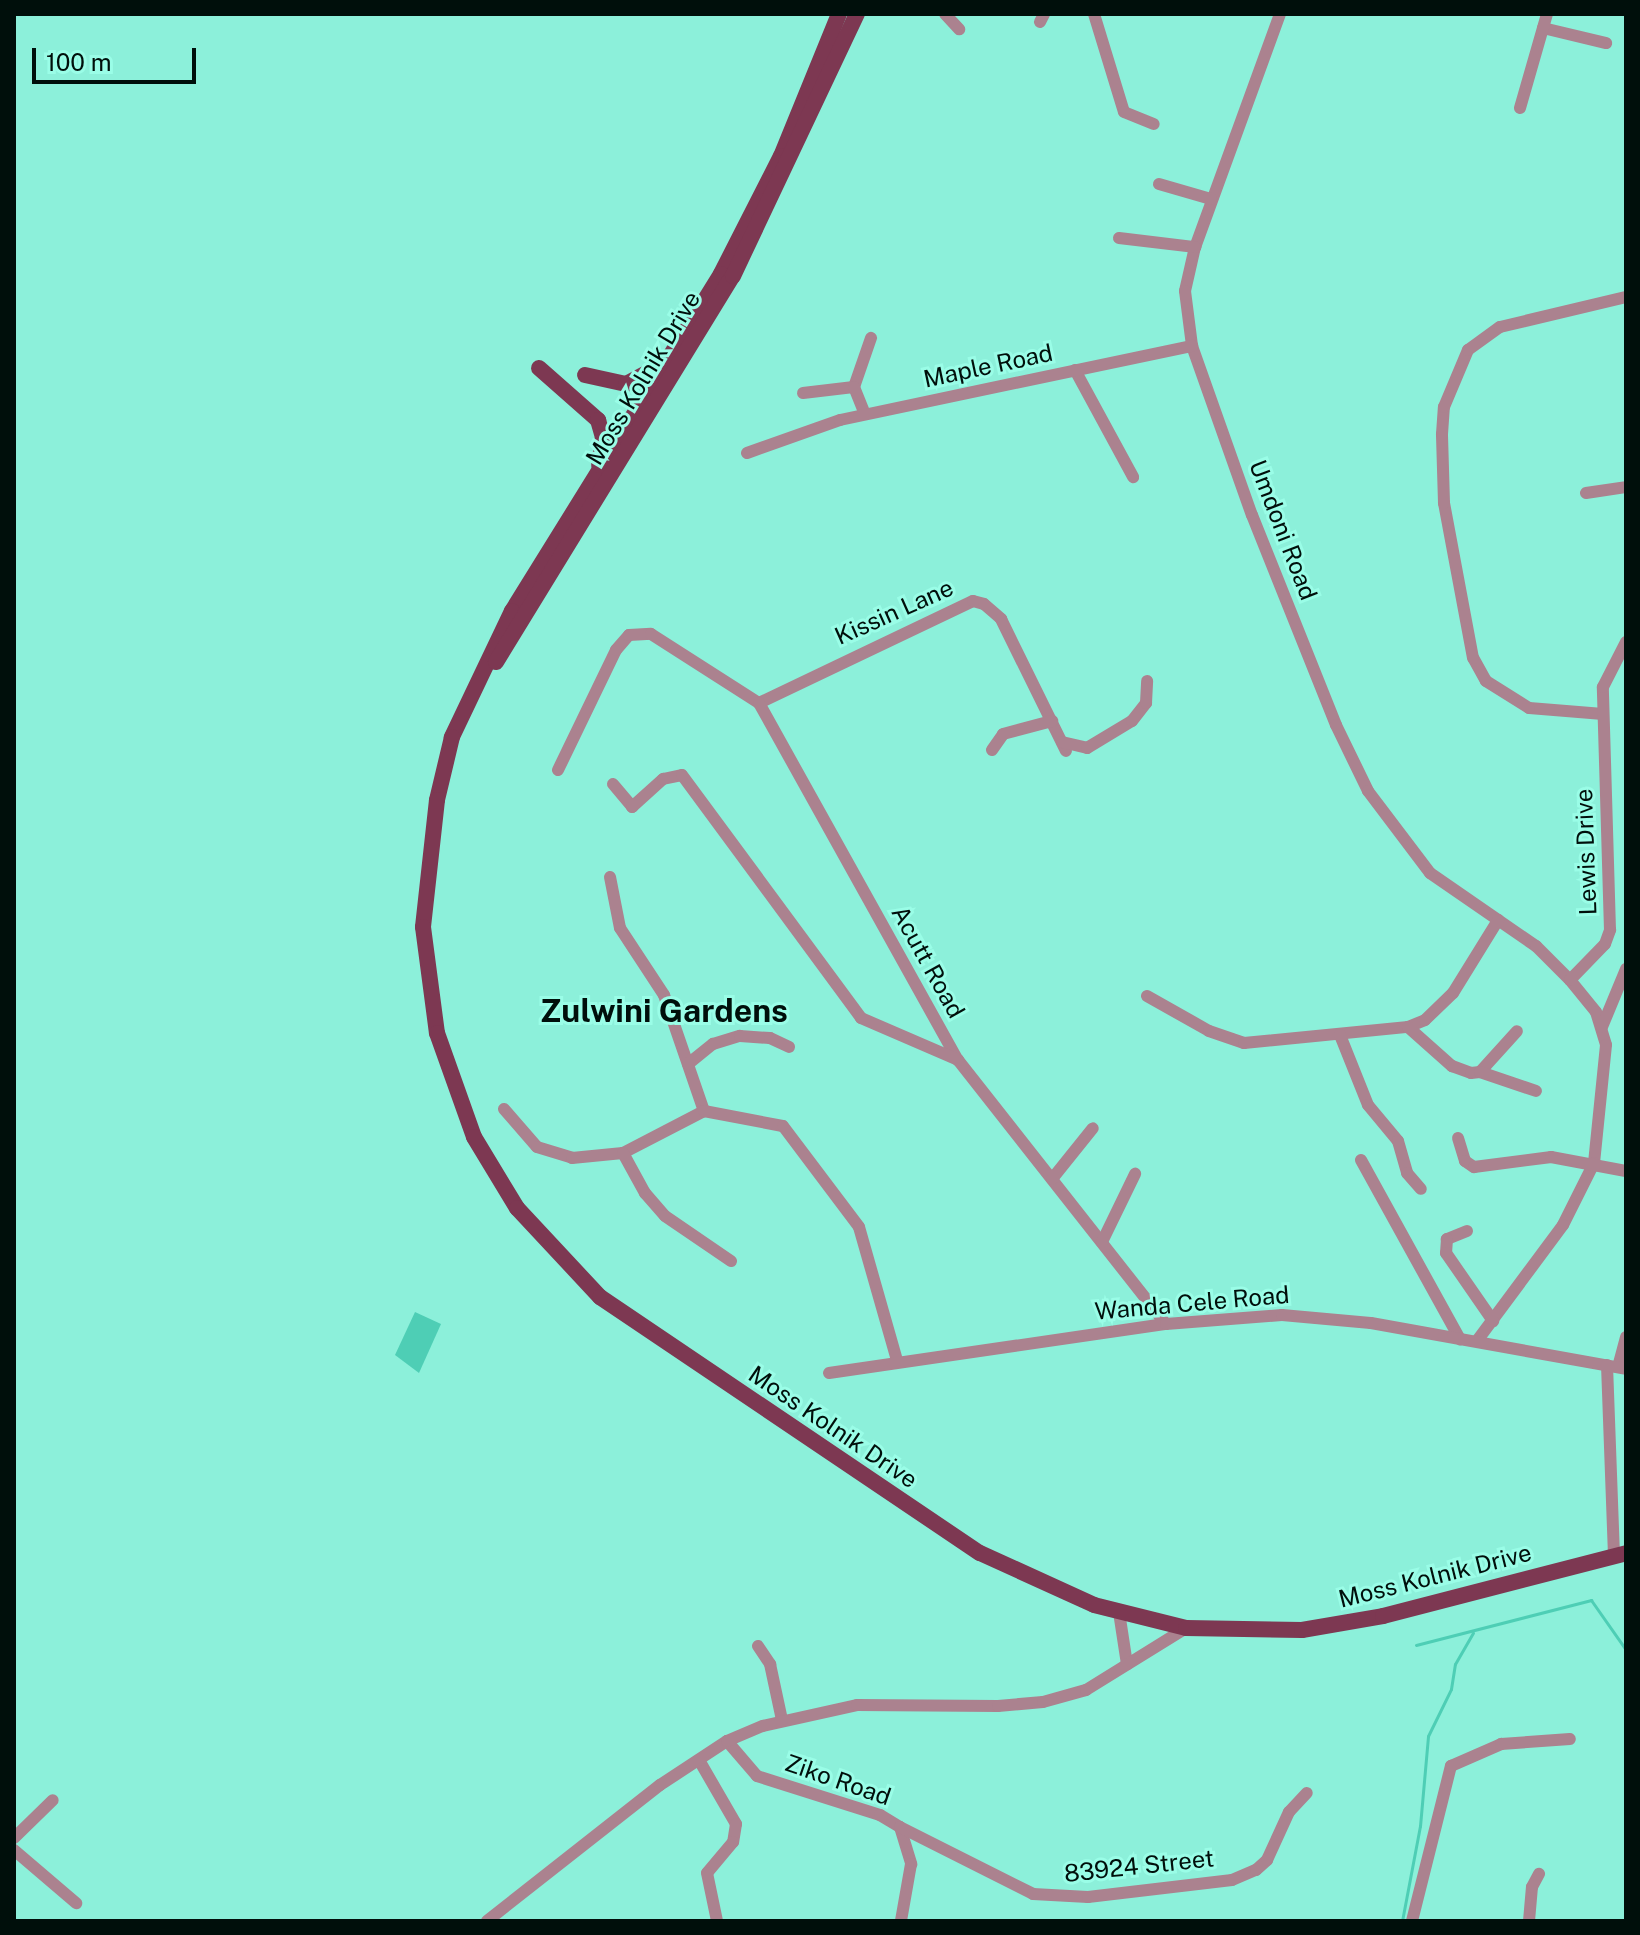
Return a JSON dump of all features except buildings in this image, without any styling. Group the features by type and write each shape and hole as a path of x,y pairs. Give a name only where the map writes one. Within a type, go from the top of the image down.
{"main road":[{"name":"Moss Kolnik Drive","path":"839,14 774,170 721,274 487,658 452,737 437,800 425,891 431,1006 450,1078 474,1137 517,1208 569,1269 672,1350 980,1553 1036,1583 1119,1612 1186,1628 1278,1631 1346,1623 1620,1554"},
{"name":"Moss Kolnik Drive","path":"449,755 518,625 733,276 857,14"},
{"path":"585,375 614,384 634,383 668,359"},
{"path":"539,368 598,420 603,437 598,474"}],"street":[{"path":"945,14 959,29"},
{"path":"1094,14 1124,112 1154,124"},
{"name":"Umdoni Road","path":"1280,14 1195,247 1185,291 1192,346 1252,515 1336,725 1368,791 1430,873 1498,920 1570,980"},
{"path":"1520,108 1547,14"},
{"path":"1543,28 1606,43"},
{"path":"1159,184 1211,199"},
{"path":"1119,238 1195,247"},
{"path":"1603,714 1529,708 1507,698 1480,670 1473,658 1444,503 1442,434 1444,407 1468,350 1500,327 1626,297"},
{"path":"865,414 854,387 871,338"},
{"name":"Maple Road","path":"747,453 794,433 865,414 1192,346"},
{"path":"1075,370 1133,477"},
{"path":"803,393 854,387"},
{"path":"1586,493 1626,487"},
{"name":"Kissin Lane","path":"759,703 973,601 984,604 1001,619 1064,746 1087,748 1132,721 1146,703 1147,681"},
{"name":"Acutt Road","path":"558,770 616,650 629,635 651,634 759,703 958,1060 1166,1324"},
{"name":"Lewis Drive","path":"1570,980 1605,944 1610,930 1603,714 1610,666 1626,642"},
{"path":"992,750 1003,734 1052,721"},
{"path":"613,784 632,807 663,779 682,775 851,1008 871,1024 958,1060"},
{"path":"610,877 620,928 658,983 704,1111"},
{"path":"1147,996 1230,1040 1258,1043 1408,1027 1425,1020 1453,993 1498,920"},
{"path":"1602,1027 1626,969"},
{"path":"1477,1341 1563,1225 1594,1163 1607,1063 1602,1027 1570,980"},
{"path":"1408,1027 1452,1066 1536,1091"},
{"path":"1480,1072 1517,1031"},
{"path":"1340,1035 1368,1105 1398,1141 1407,1173 1421,1189"},
{"path":"688,1064 713,1044 740,1036 770,1038 789,1047"},
{"path":"504,1109 521,1133 549,1154 588,1159 623,1153 704,1111 771,1120 790,1132 859,1227 897,1360"},
{"path":"1052,1179 1093,1128"},
{"path":"1458,1138 1465,1161 1474,1167 1538,1157 1594,1163 1626,1171"},
{"path":"623,1153 665,1216 731,1261"},
{"path":"1361,1160 1460,1339"},
{"path":"1102,1242 1135,1174"},
{"path":"1467,1231 1447,1239 1446,1253 1493,1321"},
{"name":"Wanda Cele Road","path":"829,1373 897,1360 1166,1324 1282,1315 1477,1341 1617,1367"},
{"path":"1620,1554 1617,1367 1626,1337"},
{"path":"1119,1612 1127,1664"},
{"path":"487,1921 727,1741 782,1720 857,1705 998,1706 1043,1702 1086,1690 1186,1628"},
{"path":"758,1646 770,1664 782,1720"},
{"path":"1412,1921 1451,1766 1501,1744 1570,1739"},
{"name":"Ziko Road","path":"727,1741 757,1776 880,1815 900,1827 911,1864 901,1921"},
{"path":"699,1760 736,1824 733,1842 707,1873 717,1921"},
{"name":"83924 Street","path":"900,1827 1033,1894 1088,1897 1232,1880 1256,1870 1267,1860 1289,1812 1307,1793"},
{"path":"14,1838 53,1800"},
{"path":"14,1850 76,1903"},
{"path":"1529,1921 1532,1887 1539,1874"}],"shaded area":[{"path":"415,1312 441,1324 419,1373 395,1355"}],"waterway":[{"path":"1416,1645 1591,1600 1626,1650"},
{"path":"1402,1921 1420,1826 1428,1736 1451,1689 1455,1664 1473,1633"}],"district":[{"name":"Zulwini Gardens","path":"664,1011"}]}
